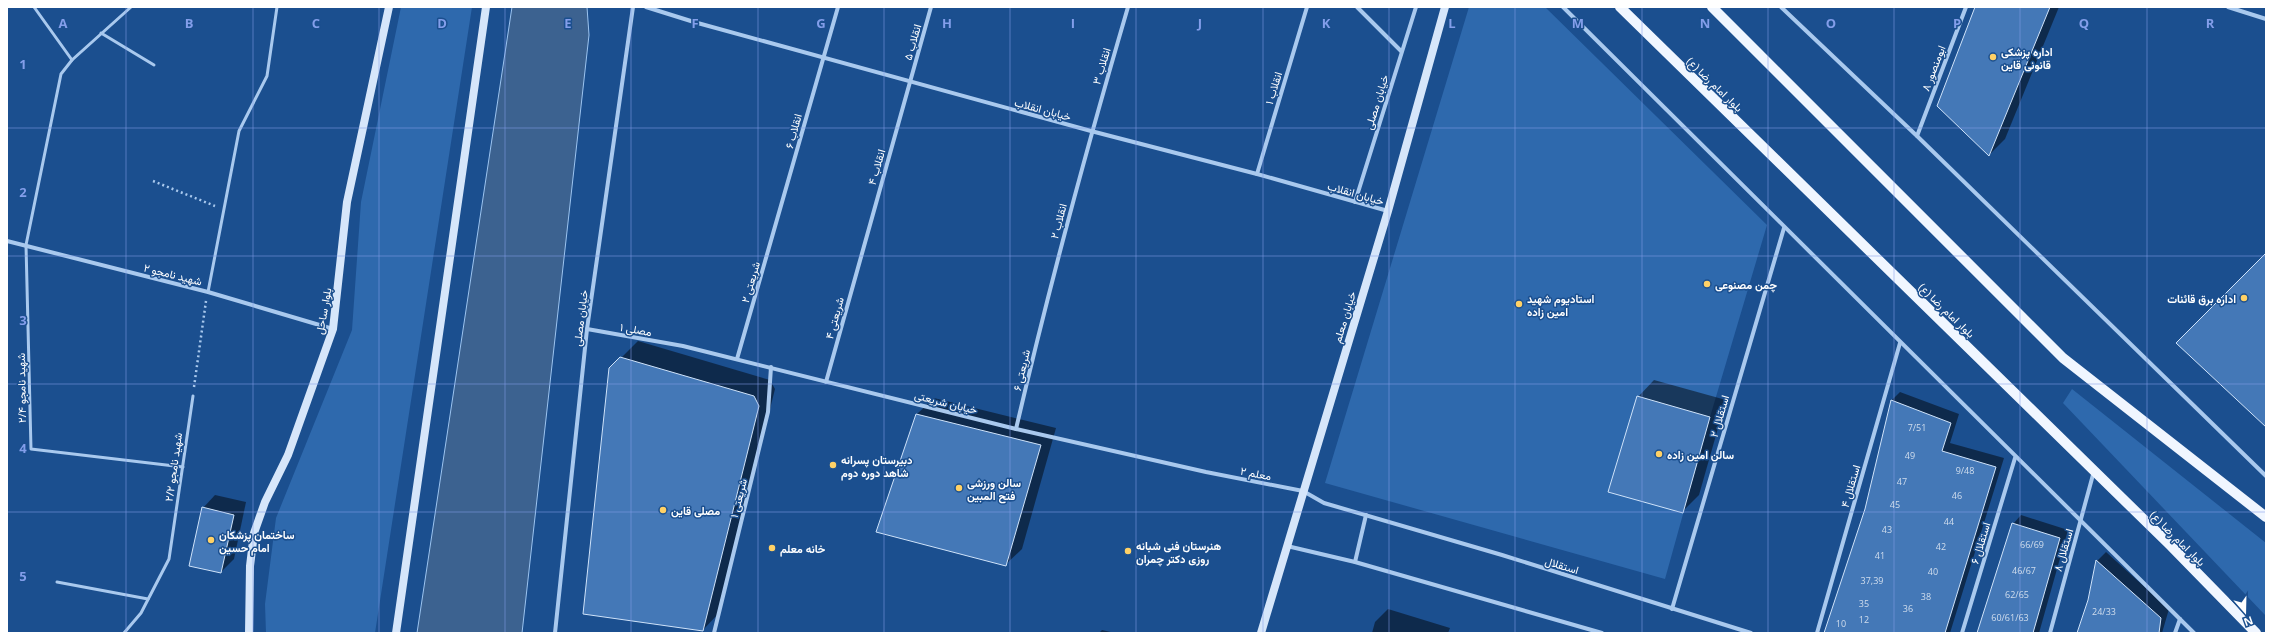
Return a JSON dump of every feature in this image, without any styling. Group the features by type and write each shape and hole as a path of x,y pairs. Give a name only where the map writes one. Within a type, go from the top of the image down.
{"main road":[{"name":"بلوار ساحل","path":"249,633 250,566 254,533 265,502 288,455 333,329 347,202 389,7"},
{"path":"396,633 486,7"},
{"name":"خیابان معلم","path":"1261,633 1388,211 1445,7"},
{"name":"بلوار امام رضا (ع)","path":"1620,7 2094,471 2256,633"},
{"path":"1712,7 2063,358 2266,517"}],"street":[{"name":"خیابان مصلی","path":"555,633 587,329 633,7"},
{"name":"خیابان انقلاب","path":"646,7 823,58 1091,131 1257,174 1388,211"},
{"name":"انقلاب ۶","path":"781,210 838,7"},
{"name":"انقلاب ۵","path":"910,81 931,7"},
{"name":"انقلاب ۳","path":"1091,131 1128,7"},
{"name":"انقلاب ۱","path":"1257,174 1307,7"},
{"path":"1357,7 1401,51"},
{"name":"خیابان مصلی","path":"1355,202 1416,7"},
{"path":"1563,7 2080,523 2194,633"},
{"path":"1781,7 1917,136 2266,476"},
{"name":"ابومنصور ۸","path":"1917,136 1966,7"},
{"path":"2228,7 2266,19"},
{"name":"انقلاب ۴","path":"860,258 910,81"},
{"name":"انقلاب ۲","path":"1042,316 1091,131"},
{"name":"شریعتی ۲","path":"737,359 781,210"},
{"name":"استقلال ۲","path":"1672,609 1784,228"},
{"name":"شهید نامجو ۲","path":"7,241 208,292 333,329"},
{"name":"شریعتی ۴","path":"826,382 860,258"},
{"name":"شریعتی ۶","path":"1016,429 1042,316"},
{"name":"مصلی ۱","path":"587,329 683,346"},
{"name":"استقلال ۴","path":"1817,633 1900,343"},
{"name":"خیابان شریعتی","path":"683,346 1016,429 1206,472"},
{"name":"شریعتی ۱","path":"714,633 768,412 771,367"},
{"name":"استقلال ۶","path":"1962,633 2015,458"},
{"name":"استقلال ۸","path":"2050,633 2094,471"},
{"name":"معلم ۲","path":"1206,472 1303,491"},
{"name":"استقلال","path":"1303,491 1324,503 1752,633"},
{"path":"1354,562 1366,515"},
{"path":"1287,546 1354,562 1602,633"},
{"path":"2175,633 2180,619"}],"lane":[{"path":"34,7 72,60"},
{"path":"26,245 61,74 72,60 131,7"},
{"path":"208,292 239,131 267,76 277,7"},
{"path":"101,33 154,65"},
{"name":"شهید نامجو ۲/۴","path":"26,245 31,449 182,467"},
{"name":"شهید نامجو ۲/۲","path":"124,633 141,613 169,559 193,396"},
{"path":"57,582 148,599"}],"path":[{"path":"152,181 223,210"},
{"path":"193,396 208,292"}],"shaded area":[{"path":"401,7 472,7 375,633 266,633 265,604 276,518 352,330 361,202"},
{"path":"512,7 587,7 589,35 522,633 417,633"},
{"path":"1469,7 1545,7 1767,225 1710,417 1665,579 1325,483"},
{"path":"2072,389 2266,543 2266,616 2063,403"}],"building":[{"name":"اداره پزشکی قانونی قاین","path":"1975,7 2050,7 1989,156 1937,106"},
{"name":"اداره برق قائنات","path":"2266,253 2266,427 2176,343"},
{"name":"مصلی قاین","path":"620,357 754,396 759,406 703,631 583,614 609,368"},
{"name":"سالن امین زاده","path":"1637,396 1710,417 1683,513 1608,492"},
{"path":"1891,400 1951,423 1942,451 1996,467 1945,633 1824,633 1865,509"},
{"name":"سالن ورزشی فتح المبین","path":"916,414 1041,445 1006,566 876,532"},
{"name":"ساختمان پزشکان امام حسین","path":"202,507 234,515 221,573 189,566"},
{"path":"2012,523 2060,538 2033,633 1977,633"},
{"path":"2096,560 2161,618 2159,633 2077,633 2088,600"}],"place":[{"name":"اداره پزشکی قانونی قاین","path":"1993,57"},
{"name":"چمن مصنوعی","path":"1707,284"},
{"name":"اداره برق قائنات","path":"2244,298"},
{"name":"استادیوم شهید امین زاده","path":"1519,304"},
{"name":"سالن امین زاده","path":"1659,454"},
{"name":"دبیرستان پسرانه شاهد دوره دوم","path":"833,465"},
{"name":"سالن ورزشی فتح المبین","path":"959,488"},
{"name":"مصلی قاین","path":"663,510"},
{"name":"ساختمان پزشکان امام حسین","path":"211,540"},
{"name":"خانه معلم","path":"772,548"},
{"name":"هنرستان فنی شبانه روزی دکتر چمران","path":"1128,551"}]}
